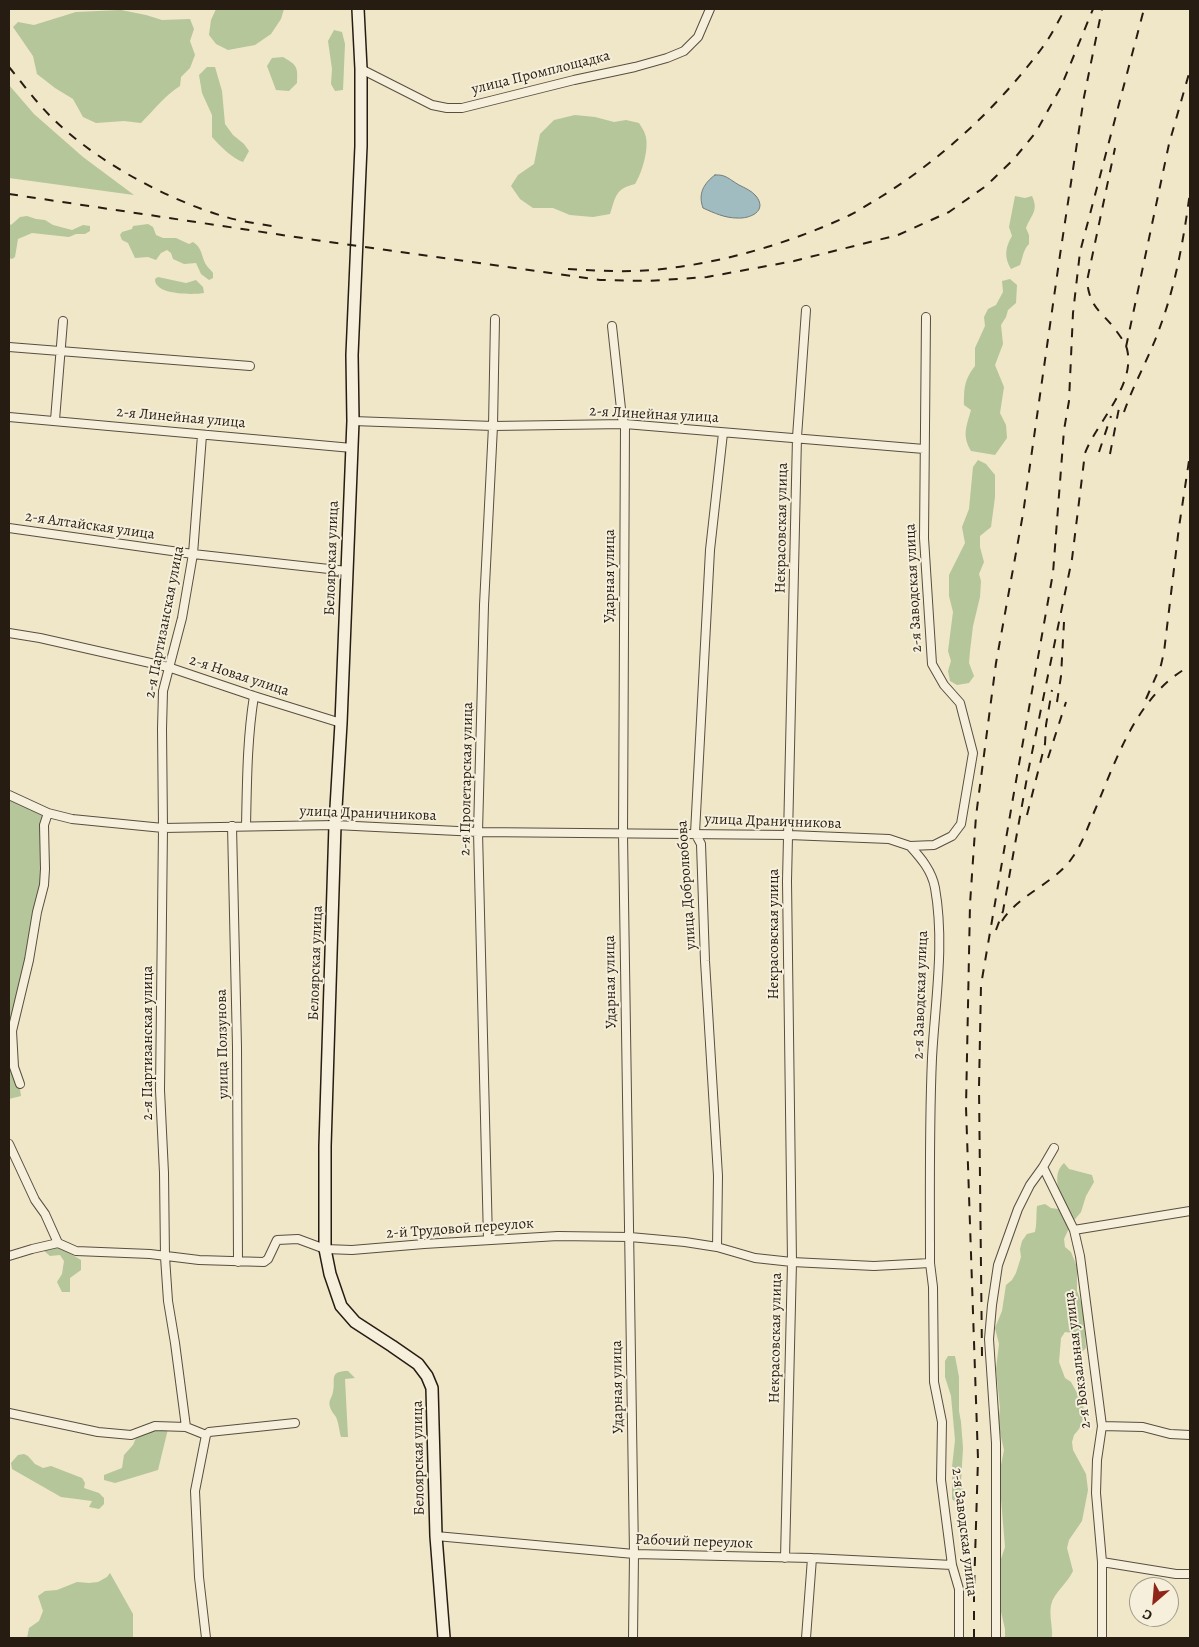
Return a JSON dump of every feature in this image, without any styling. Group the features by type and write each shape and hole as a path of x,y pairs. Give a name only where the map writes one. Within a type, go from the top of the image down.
{"street":[{"path":"358,9 361,69"},
{"name":"улица Промплощадка","path":"361,69 432,105 462,108 667,58 684,51 698,37 710,9"},
{"name":"Белоярская улица","path":"361,69 361,146 352,355 353,421 342,723 335,825 325,1146 325,1248 330,1274 341,1306 355,1322 418,1364 427,1376 432,1388 436,1536 444,1638"},
{"name":"Некрасовская улица","path":"785,1558 792,1262 787,881 797,437 806,310"},
{"name":"2-я Заводская улица","path":"910,846 934,844 952,836 961,824 972,753 960,703 944,685 932,664 924,538 926,317"},
{"name":"2-я Пролетарская улица","path":"488,1240 478,832 484,605 493,426 495,319"},
{"path":"55,420 63,321"},
{"name":"Ударная улица","path":"612,326 622,418 625,424 623,834 634,1554 633,1638"},
{"path":"9,347 250,366"},
{"name":"2-я Линейная улица","path":"9,417 352,448"},
{"name":"2-я Линейная улица","path":"353,421 493,426 625,424 924,449"},
{"name":"улица Добролюбова","path":"717,1246 718,1176 705,961 704,900 701,844 695,833 710,550 723,433"},
{"name":"2-я Партизанская улица","path":"186,1427 168,1301 165,1257 164,1173 160,1090 163,691 182,618 193,554 202,435"},
{"name":"2-я Алтайская улица","path":"9,528 193,554 347,572"},
{"name":"2-я Новая улица","path":"9,633 40,638 168,667 342,723"},
{"path":"246,826 247,755 249,724 254,696"},
{"name":"улица Драничникова","path":"9,796 48,813 72,819 163,828 335,825 478,832 789,835 889,839 910,846"},
{"path":"20,1084 14,1066 12,1031 44,885 44,825 48,813"},
{"name":"улица Ползунова","path":"232,826 237,1047 238,1262"},
{"name":"2-я Заводская улица","path":"910,846 925,862 935,886 938,916 939,950 932,1058 930,1262 933,1287 934,1382 942,1422 941,1480 952,1565 959,1589 959,1638"},
{"path":"9,1144 35,1200 45,1214 58,1244"},
{"path":"996,1638 996,1443 989,1339 992,1305 998,1265 1018,1209 1030,1185 1054,1148"},
{"name":"2-я Вокзальная улица","path":"1043,1167 1074,1230 1080,1256 1102,1426 1097,1460 1096,1493 1102,1562 1102,1638"},
{"path":"1074,1230 1190,1211"},
{"name":"2-й Трудовой переулок","path":"9,1256 58,1244 76,1251 150,1254 165,1257 238,1262 264,1262 268,1259 277,1240 298,1239 325,1248 352,1250 558,1236 630,1237 685,1242 717,1246 754,1258 792,1262 874,1266 930,1262"},
{"path":"9,1414 98,1432 131,1435 155,1426 186,1427 206,1435"},
{"path":"206,1638 199,1577 195,1491 206,1435 209,1432 295,1423"},
{"path":"1102,1426 1143,1427 1170,1434 1190,1435"},
{"name":"Рабочий переулок","path":"436,1536 634,1554 812,1558 952,1565"},
{"path":"806,1638 812,1558"},
{"path":"1102,1562 1176,1574 1190,1574"}],"green space":[{"path":"216,9 284,9 281,19 271,34 255,45 228,50 216,44 209,35 211,20"},
{"path":"121,10 162,20 190,19 194,29 190,41 195,55 190,68 181,77 180,86 164,99 141,123 124,121 96,123 83,117 73,99 37,74 33,56 13,27 18,22 34,25 76,12"},
{"path":"334,30 342,32 345,44 343,90 335,91 331,84 332,69 328,41"},
{"path":"283,57 291,62 297,70 297,83 289,91 276,90 267,66 272,58"},
{"path":"207,67 215,67 222,91 225,124 249,151 243,162 230,155 212,137 212,115 202,93 199,75"},
{"path":"9,85 34,114 83,157 134,195 9,178"},
{"path":"575,115 595,117 614,122 626,120 639,123 645,133 647,146 640,173 635,184 624,188 617,194 610,214 593,217 570,215 553,208 533,208 520,199 511,186 518,175 534,164 540,134 554,120"},
{"path":"1015,196 1025,198 1032,196 1035,206 1034,213 1026,228 1029,235 1029,244 1024,251 1020,265 1011,269 1006,252 1012,236 1009,227"},
{"path":"27,216 45,220 53,225 72,230 83,225 90,226 90,231 85,234 76,234 69,237 32,233 18,239 15,257 9,258 9,223 11,225 20,217"},
{"path":"148,224 153,227 156,235 163,238 176,238 189,244 193,242 196,244 213,273 213,278 209,280 201,274 196,263 184,264 173,259 171,253 167,250 161,253 156,260 148,257 135,258 128,243 122,240 120,235 122,232 132,229 133,226"},
{"path":"158,277 186,283 196,280 203,287 204,293 183,294 167,291 156,284 155,279"},
{"path":"1010,279 1017,285 1016,303 1008,310 1001,325 1003,344 995,365 1004,387 1000,413 1006,425 1007,438 995,455 971,451 968,445 966,431 971,410 964,405 965,389 967,380 975,366 975,348 985,326 984,317 988,309 996,305 1003,292 1002,281"},
{"path":"978,460 986,464 995,475 995,497 991,527 980,536 980,547 984,562 979,574 981,581 980,597 973,626 969,663 974,676 969,683 957,685 950,681 948,671 951,661 948,651 953,612 949,596 949,575 965,543 962,527 969,509 973,467"},
{"path":"9,796 48,813 45,869 12,1031 21,1096 9,1099"},
{"path":"1064,1163 1069,1169 1092,1175 1094,1182 1086,1196 1081,1212 1071,1224 1064,1239 1065,1247 1071,1252 1077,1267 1077,1291 1083,1307 1086,1348 1083,1351 1075,1350 1073,1333 1065,1332 1061,1338 1059,1362 1065,1378 1071,1382 1083,1404 1082,1422 1072,1442 1073,1450 1086,1474 1088,1490 1082,1521 1069,1540 1067,1548 1073,1571 1055,1596 1051,1605 1052,1638 1005,1638 1005,1629 999,1603 1000,1562 1005,1547 999,1475 1004,1450 998,1424 1000,1408 996,1369 999,1344 995,1328 1002,1311 1006,1285 1016,1273 1021,1257 1022,1241 1027,1234 1035,1232 1037,1206 1045,1204 1051,1208 1058,1209 1057,1179 1060,1168"},
{"path":"59,1247 81,1260 81,1270 70,1278 70,1292 62,1292 57,1282 62,1274 64,1261 60,1255 50,1256 43,1250"},
{"path":"948,1356 955,1356 959,1377 959,1411 963,1448 961,1482 964,1495 963,1503 958,1505 952,1499 952,1467 955,1440 951,1396 945,1377 945,1361"},
{"path":"348,1371 355,1378 345,1379 348,1437 341,1437 336,1417 329,1403 333,1392 335,1374"},
{"path":"168,1429 158,1470 115,1483 104,1480 104,1475 122,1468 124,1455 133,1445 136,1438 145,1433"},
{"path":"24,1454 35,1464 43,1468 51,1466 82,1478 85,1483 84,1488 99,1493 104,1498 104,1504 99,1509 89,1507 92,1501 61,1497 12,1469 11,1463 18,1455"},
{"path":"110,1573 133,1614 133,1638 27,1638 29,1628 39,1621 43,1611 38,1596 45,1591 57,1590 77,1582 98,1582"}],"water":[{"path":"715,175 725,176 756,196 759,201 759,210 747,217 733,218 703,208 701,194 707,182"}],"railway":[{"path":"568,269 644,271 693,265 762,249 850,215 902,183 925,166 947,149 988,111 1025,70 1045,43 1065,9"},
{"path":"9,194 600,280 648,281 707,277 794,261 898,235 949,212 986,186 1014,159 1036,132 1061,87 1093,9"},
{"path":"974,1638 978,1459 966,1107 970,904 976,816 996,663 1023,514 1084,97 1102,9"},
{"path":"982,1356 979,1088 981,985 1053,573 1064,430 1069,401 1073,313 1080,252 1144,9"},
{"path":"9,67 58,123 101,158 126,173 151,187 202,209 232,219 278,227"},
{"path":"1126,347 1169,144 1190,70"},
{"path":"996,930 1003,911 1028,772 1072,559 1085,453 1121,390 1128,363 1125,344 1093,303 1087,281 1115,148"},
{"path":"1124,412 1166,311 1179,260 1190,192"},
{"path":"1110,454 1120,403"},
{"path":"1099,452 1111,416"},
{"path":"1146,699 1161,665 1164,652 1190,454"},
{"path":"1057,702 1061,676 1064,622"},
{"path":"1002,921 1018,903 1056,875 1072,858 1082,840 1121,749 1142,711 1156,693 1172,678 1190,666"},
{"path":"1027,815 1045,744 1052,690"},
{"path":"1048,758 1066,702"}]}
